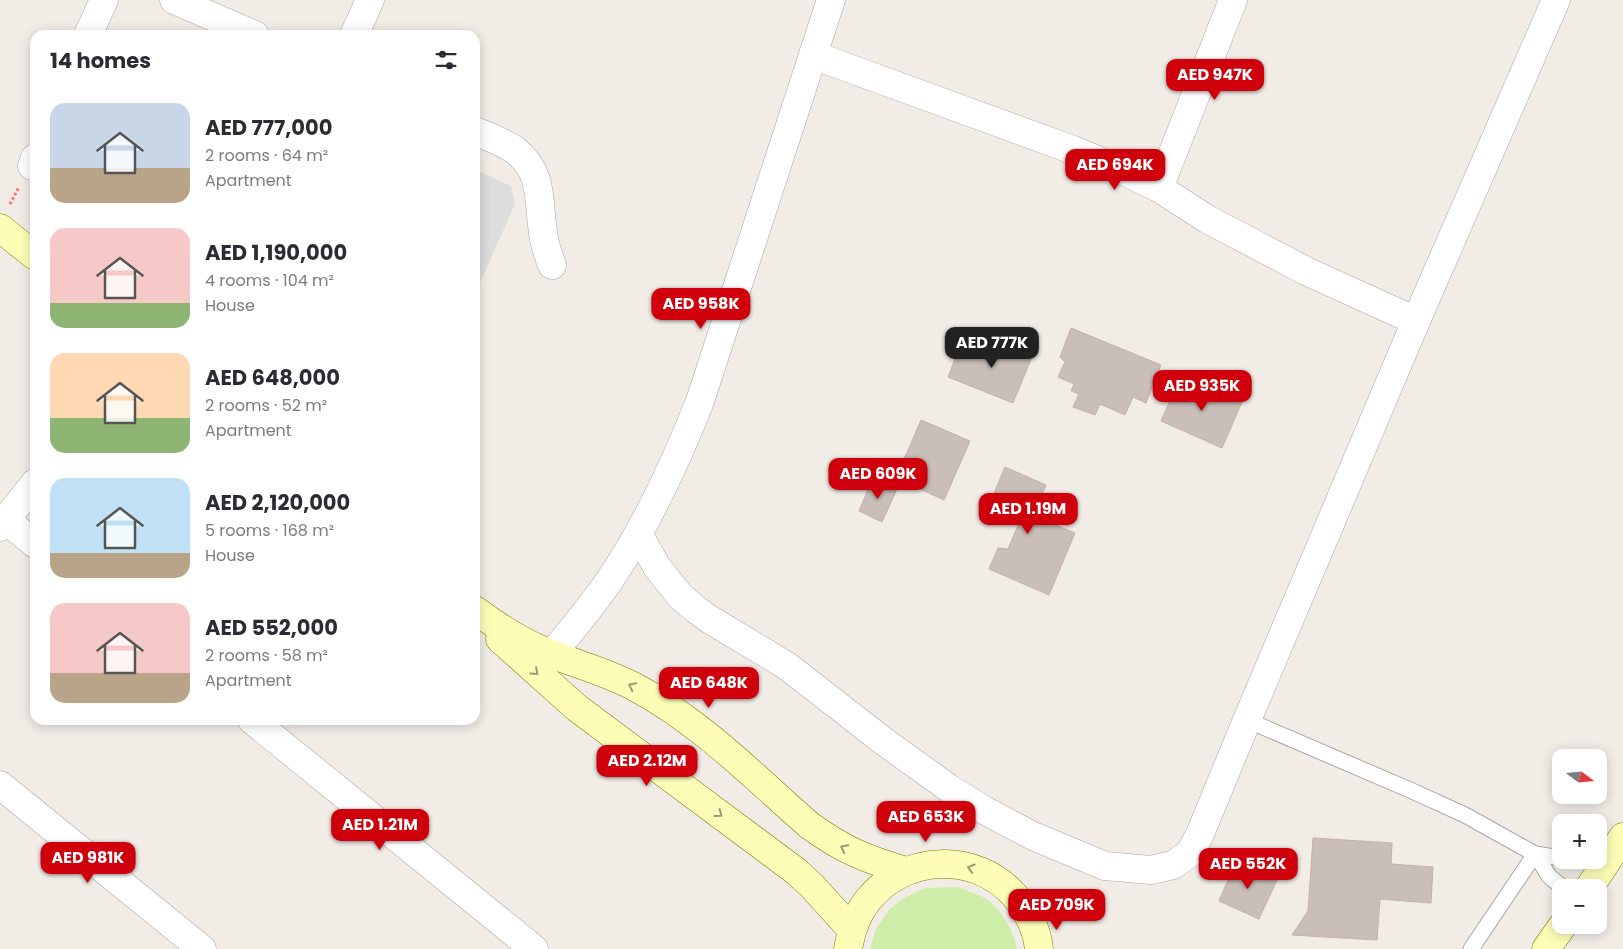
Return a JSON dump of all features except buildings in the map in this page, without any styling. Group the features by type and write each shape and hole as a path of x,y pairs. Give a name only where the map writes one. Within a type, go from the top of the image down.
{"street":[{"path":"90,30 104,0"},
{"path":"174,0 243,30"},
{"path":"356,30 370,0"},
{"path":"552,654 584,616 638,535 682,447 700,401 831,0"},
{"path":"1159,188 1233,0"},
{"path":"638,535 657,567 680,596 709,619 787,666 882,740 950,789 984,810 1032,836 1105,866 1151,870 1173,865 1190,853 1200,834 1554,1"},
{"path":"813,55 1072,150 1159,188 1207,219 1256,246 1361,298 1416,322"},
{"path":"480,133 516,151 534,174 539,187 543,234 552,265"},
{"path":"4,217 30,250"},
{"path":"30,489 3,523 30,541"},
{"path":"480,615 552,654 617,679 664,704 705,733 826,838 867,859 906,871"},
{"path":"480,617 538,675 577,708 797,872 812,886 850,940"},
{"path":"258,725 534,949"},
{"path":"0,786 202,949"},
{"path":"1607,852 1623,838"},
{"path":"850,940 867,901 878,889 906,871 926,864 948,863 969,866 989,874 1007,886 1021,903 1032,921 1039,949"},
{"path":"1546,949 1557,934"}],"lane":[{"path":"1247,720 1465,815 1535,854 1552,857"},
{"path":"1535,854 1552,879"},
{"path":"1471,949 1535,854"}],"path":[{"path":"4,217 30,168"}],"shaded area":[{"path":"480,172 511,186 515,204 480,283"}],"green space":[{"path":"957,887 983,897 1001,913 1013,934 1017,949 870,949 876,929 889,910 902,899 925,888"}]}
